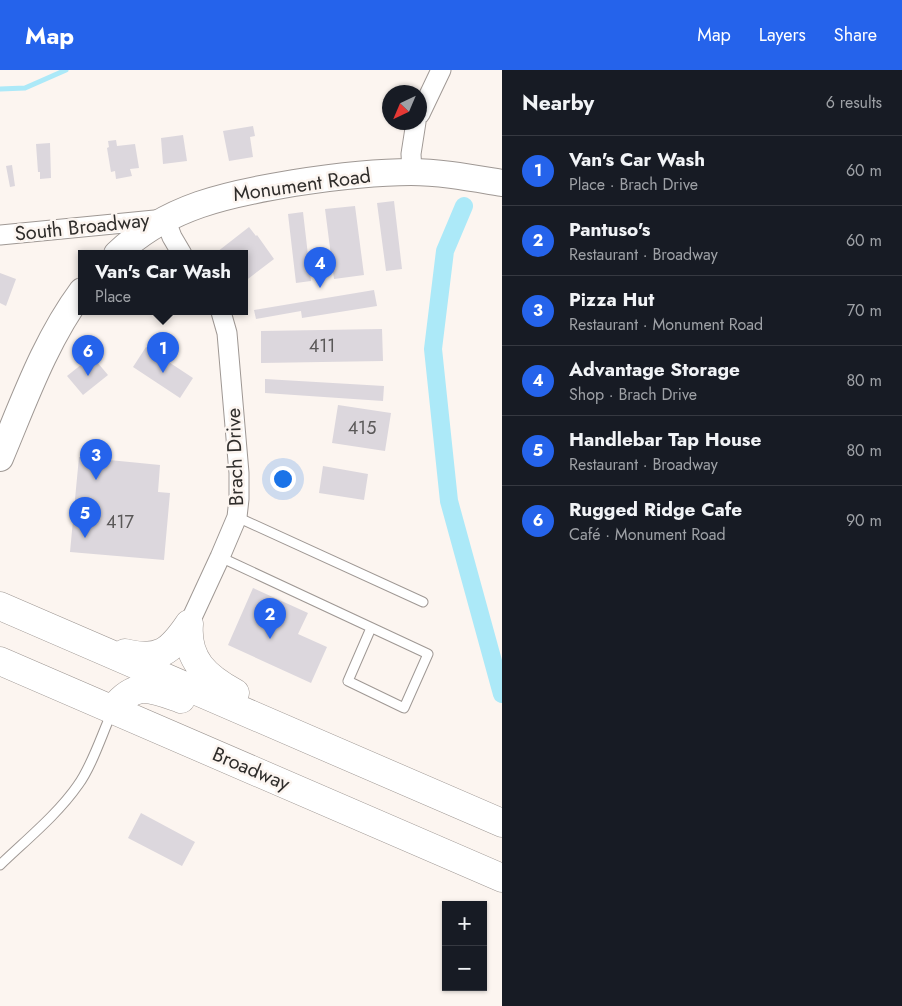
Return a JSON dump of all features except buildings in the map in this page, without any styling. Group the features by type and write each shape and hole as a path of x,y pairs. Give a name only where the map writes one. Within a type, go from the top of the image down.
{"main road":[{"name":"Monument Road","path":"122,250 165,219 187,208 243,191 334,177 412,172 502,183"},
{"path":"1,452 51,341 66,313 78,297"},
{"path":"0,606 502,823"},
{"path":"76,639 127,653 146,656 160,654 170,648 177,642 189,624"},
{"path":"189,624 188,638 194,658 209,677 332,749"},
{"name":"Broadway","path":"0,661 502,878"},
{"path":"113,709 129,692 138,689 149,689 332,749"}],"street":[{"path":"427,100 438,77"},
{"path":"412,172 415,130"},
{"path":"165,219 180,250"},
{"name":"South Broadway","path":"0,235 165,219"},
{"name":"Brach Drive","path":"189,624 220,557 236,517 240,499 227,333 221,315"}],"lane":[{"path":"236,517 423,602"},
{"path":"220,557 428,654 404,708 348,681 371,628"},
{"path":"0,865 79,785 113,709"}],"waterway":[{"path":"0,89 25,88 66,70"},
{"path":"464,206 445,251 433,349 449,501 502,694"}],"place":[{"name":"Advantage Storage","path":"320,288"},
{"name":"Van's Car Wash","path":"163,373"},
{"name":"Rugged Ridge Cafe","path":"88,376"},
{"name":"Pizza Hut","path":"96,480"},
{"name":"Handlebar Tap House","path":"85,538"},
{"name":"Pantuso's","path":"270,639"}]}
